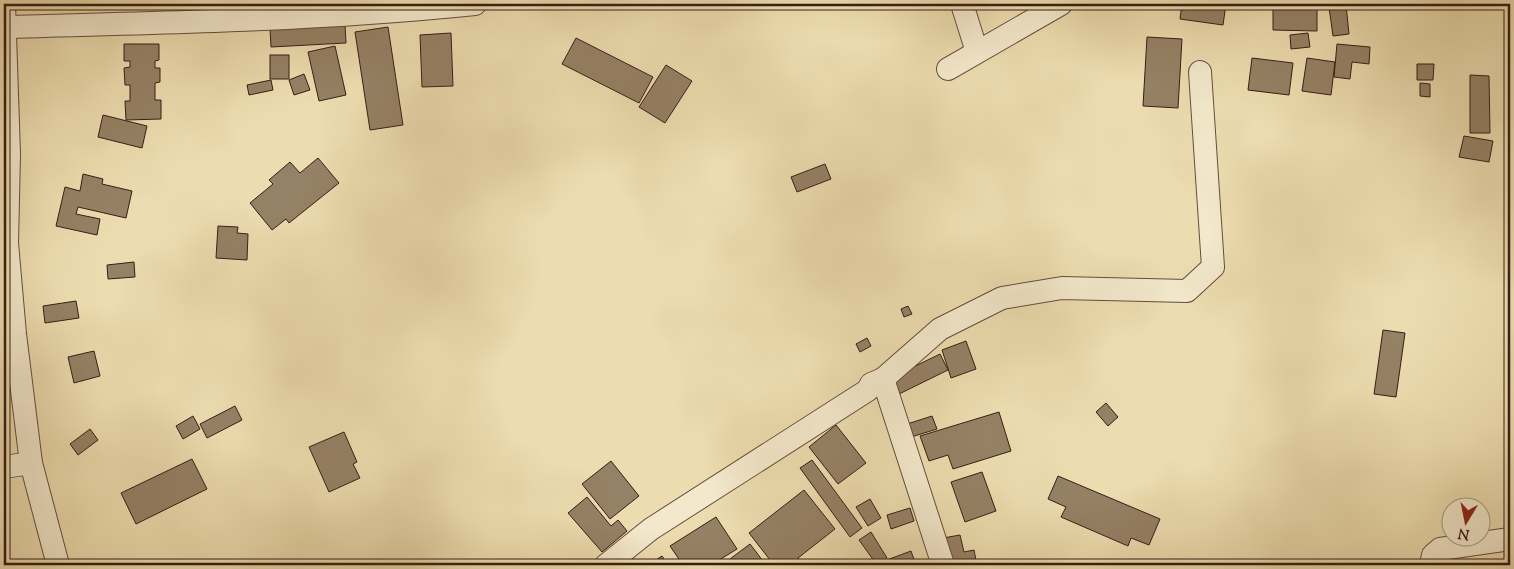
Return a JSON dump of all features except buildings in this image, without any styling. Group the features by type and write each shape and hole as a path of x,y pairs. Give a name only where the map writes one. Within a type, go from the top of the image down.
{"street":[{"path":"4,4 8,154 6,243 31,463 58,565"},
{"path":"4,27 181,23 421,9 475,4"},
{"path":"962,4 977,52"},
{"path":"948,69 1061,4"},
{"path":"606,565 650,530 868,390 871,384 883,379 940,329 1002,298 1062,288 1187,290 1213,267 1200,72"},
{"path":"883,379 943,565"},
{"path":"4,467 31,463"},
{"path":"1432,565 1433,555 1440,549 1510,539"}]}
